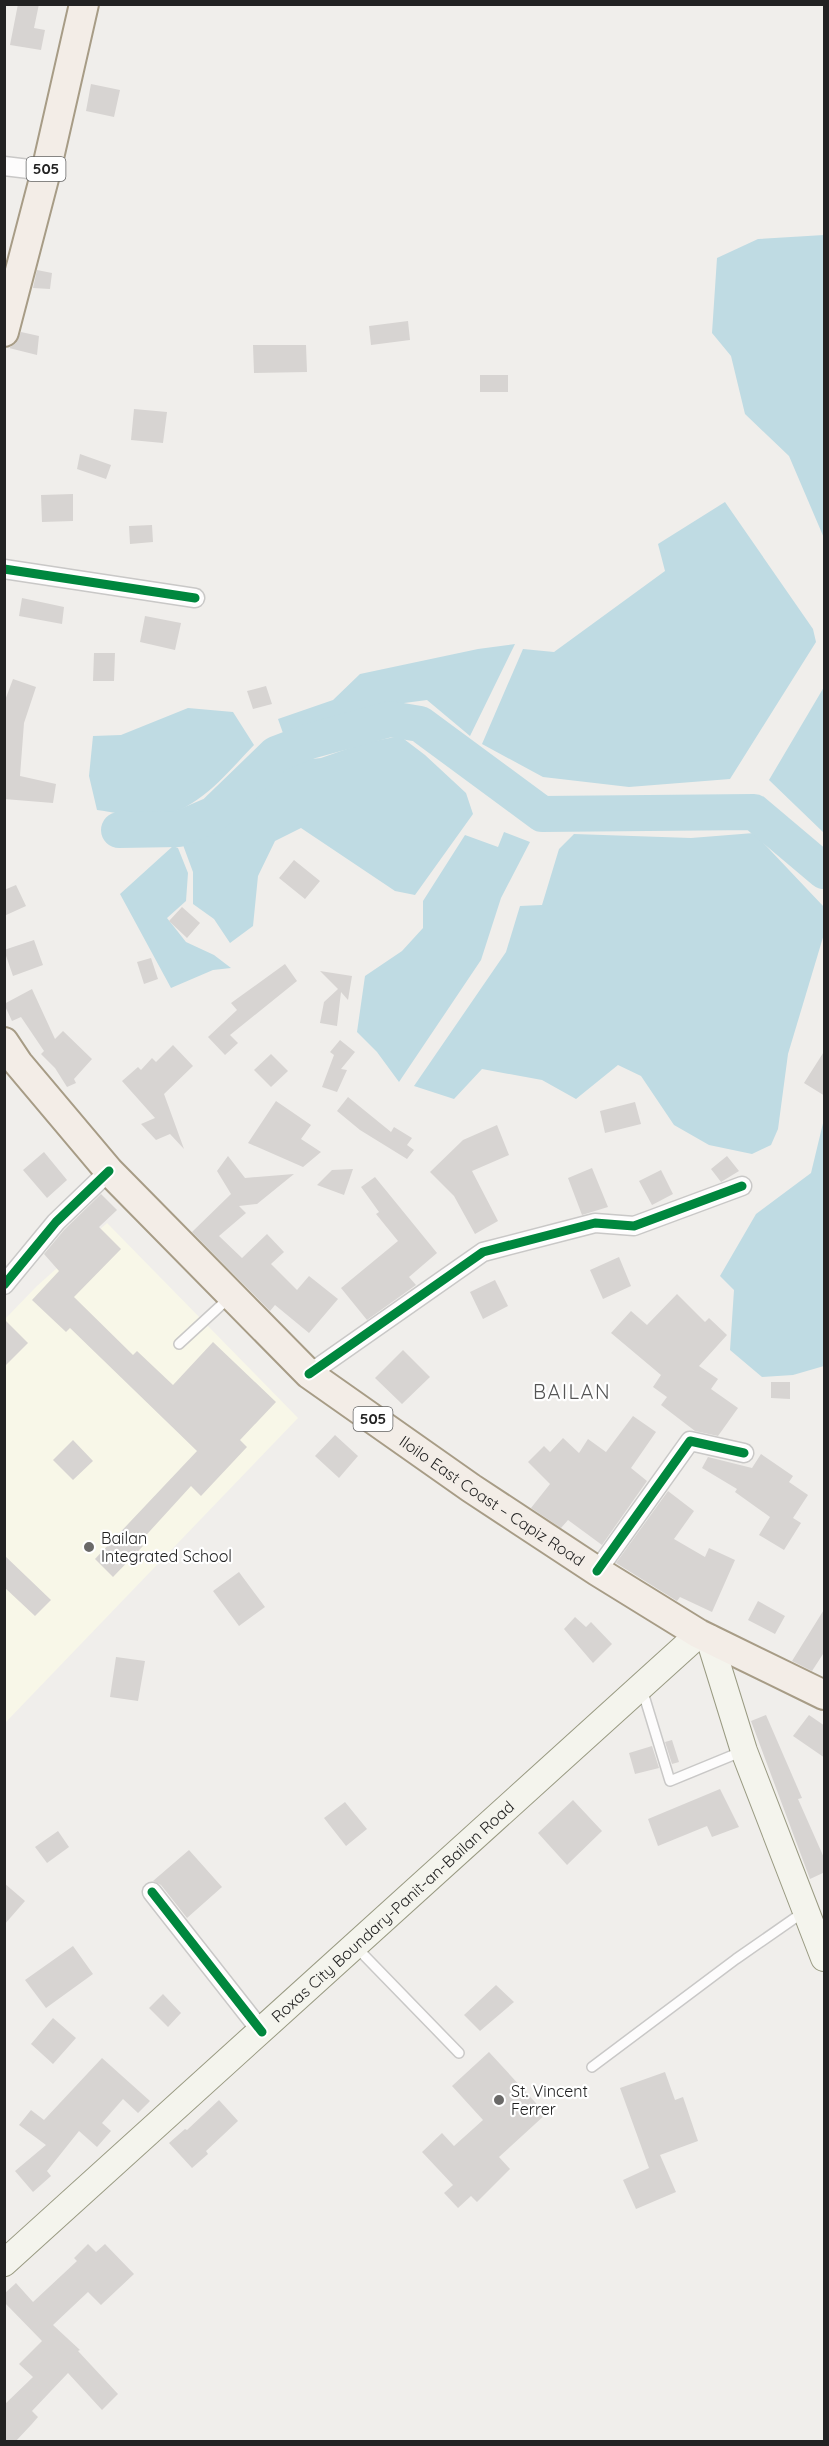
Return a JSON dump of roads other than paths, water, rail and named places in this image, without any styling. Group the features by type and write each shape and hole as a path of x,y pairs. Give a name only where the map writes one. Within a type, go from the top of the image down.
{"main road":[{"name":"505","path":"4,332 46,171 84,4"},
{"name":"Iloilo East Coast – Capiz Road","path":"4,1042 18,1063 109,1171 309,1374 471,1488 597,1571 704,1636 825,1695"},
{"name":"Roxas City Boundary-Panit-an-Bailan Road","path":"4,2263 641,1687 704,1636"},
{"path":"704,1636 744,1751 825,1958"}],"street":[{"path":"4,166 46,171"},
{"path":"4,569 195,598"},
{"path":"4,1285 56,1222 109,1171"},
{"path":"309,1374 483,1252 595,1223 634,1226 742,1186"},
{"path":"597,1571 690,1441 744,1453"},
{"path":"152,1892 262,2032"}],"lane":[{"path":"179,1344 231,1296"},
{"path":"641,1687 670,1781 744,1751"},
{"path":"592,2067 736,1959 805,1911"},
{"path":"356,1947 459,2053"}],"water":[{"path":"824,235 824,538 789,456 745,414 731,356 712,333 717,258 758,239"},
{"path":"725,502 813,629 816,642 730,779 629,787 543,777 482,744 523,649 554,652 665,571 658,544"},
{"path":"515,644 470,736 427,700 374,707 326,726 284,736 278,719 333,700 360,674 478,649"},
{"path":"824,687 824,833 769,780"},
{"path":"188,708 233,712 254,745 205,794 176,811 160,816 143,817 97,810 89,776 93,736 121,735"},
{"path":"400,736 425,755 466,793 473,814 415,895 395,891 301,828 275,841 258,876 253,926 230,943 214,919 193,904 193,872 183,845 231,818 286,762 321,758 364,743"},
{"path":"504,832 530,842 501,898 481,960 399,1082 377,1052 357,1032 365,976 402,951 423,928 423,901 465,835 498,847"},
{"path":"754,833 824,907 824,934 788,1054 778,1129 771,1145 752,1154 709,1145 674,1125 641,1076 618,1065 576,1099 542,1080 482,1069 454,1099 414,1086 506,952 520,906 542,905 559,849 574,834 691,838"},
{"path":"173,846 178,848 188,873 186,901 167,918 186,942 214,955 231,968 213,970 171,988 120,894"},
{"path":"824,1119 824,1366 793,1375 762,1377 730,1350 734,1290 720,1276 756,1214 811,1173"}],"waterway":[{"path":"119,830 179,829 214,814 276,754 310,741 390,719 420,724 542,814 754,812 824,871"}],"place":[{"name":"Bailan Integrated School","path":"89,1547"},
{"name":"St. Vincent Ferrer","path":"499,2100"}],"district":[{"name":"BAILAN","path":"572,1392"}]}
